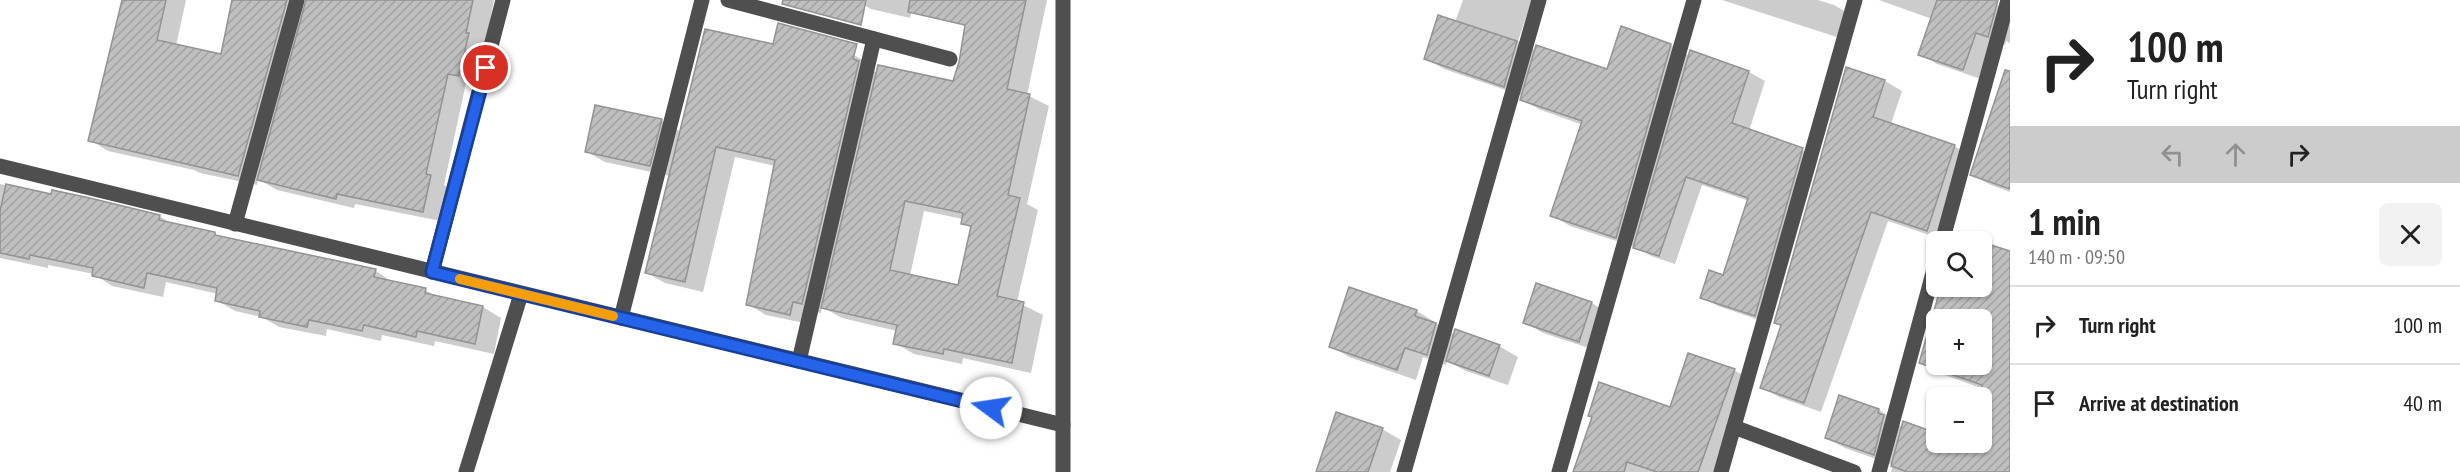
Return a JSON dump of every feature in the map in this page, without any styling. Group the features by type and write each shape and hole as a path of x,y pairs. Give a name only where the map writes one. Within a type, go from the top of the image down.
{"street":[{"path":"235,224 297,0"},
{"path":"432,272 504,0"},
{"path":"621,318 702,0"},
{"path":"728,0 950,59"},
{"path":"1063,0 1063,472"},
{"path":"1404,472 1539,0"},
{"path":"1559,472 1694,0"},
{"path":"1721,472 1855,0"},
{"path":"1945,231 2008,0"},
{"path":"799,361 874,39"},
{"path":"0,166 1063,425"},
{"path":"466,472 521,294"},
{"path":"1879,472 1926,297"},
{"path":"1734,428 1854,472"}],"building":[{"path":"122,0 166,0 157,40 221,54 232,0 287,0 238,176 88,141"},
{"path":"306,0 473,0 466,33 469,33 459,76 448,74 426,174 431,175 423,212 337,194 336,199 257,180"},
{"path":"783,0 866,0 861,25 782,4"},
{"path":"910,0 1026,0 1007,89 1030,94 1008,195 1020,198 997,296 1024,302 1012,363 944,349 943,354 893,344 897,325 821,308 878,65 953,81 959,62 965,25 908,12","holes":["905,201 963,213 961,224 971,226 958,285 890,270"]},
{"path":"1937,0 1998,0 1988,37 1976,33 1963,70 1918,55"},
{"path":"1438,15 1517,41 1504,87 1424,59"},
{"path":"778,23 857,44 853,59 859,61 802,304 793,302 790,315 746,305 775,160 716,147 685,282 645,273 705,29 773,44"},
{"path":"1621,26 1671,44 1616,238 1550,216 1582,121 1520,100 1536,45 1607,69"},
{"path":"1690,50 1749,71 1732,123 1803,148 1755,316 1700,298 1709,270 1723,275 1748,198 1686,177 1659,256 1633,248"},
{"path":"1846,67 1885,80 1873,117 1955,145 1927,231 1871,212 1804,403 1760,388 1781,325 1774,323"},
{"path":"2005,70 2010,71 2010,189 1970,175"},
{"path":"595,105 662,119 650,166 585,152"},
{"path":"6,184 51,194 52,190 90,198 160,215 159,220 215,232 215,235 376,269 374,277 426,288 425,293 483,306 475,344 417,331 416,337 364,325 362,331 309,320 307,327 259,317 260,311 215,301 217,288 147,273 144,288 92,276 93,268 30,255 29,259 0,253 0,211"},
{"path":"1992,245 2010,251 2010,472 1907,472 1891,466 1903,421 1926,429 1926,453 1992,453 1992,387 1982,387 1982,385 1953,375 1992,375 1992,309 1934,309 1938,297 1992,297"},
{"path":"1536,283 1592,302 1579,342 1523,323"},
{"path":"1349,287 1417,310 1415,316 1436,323 1427,355 1405,348 1397,370 1329,347"},
{"path":"1455,329 1500,345 1489,376 1446,361"},
{"path":"1926,338 1926,365 1919,363"},
{"path":"1688,353 1735,369 1698,472 1657,472 1627,462 1624,472 1573,472 1592,417 1588,416 1599,382 1670,407"},
{"path":"1839,395 1879,409 1878,413 1884,415 1874,455 1825,438"},
{"path":"1336,412 1383,428 1368,472 1316,472"}],"slow traffic":[{"path":"460,279 613,316"}],"route":[{"path":"486,68 432,272 991,408"}]}
